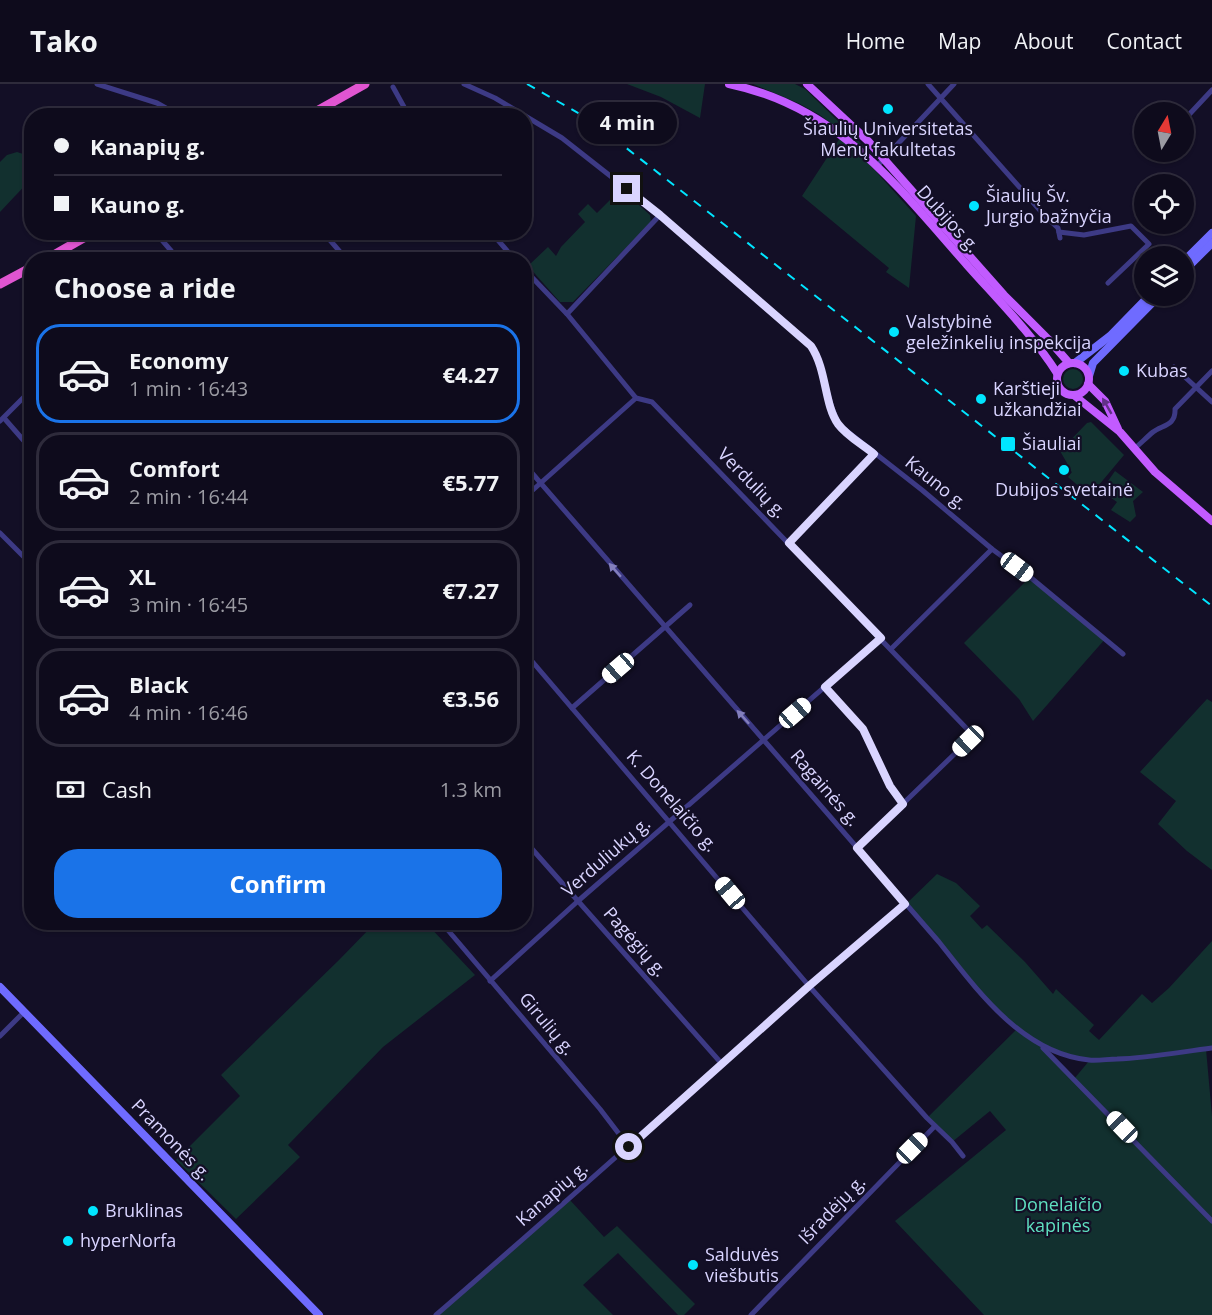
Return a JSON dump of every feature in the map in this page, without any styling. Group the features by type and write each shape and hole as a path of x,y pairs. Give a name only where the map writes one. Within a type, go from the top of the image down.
{"highway":[{"path":"321,108 365,84"},
{"path":"59,252 80,240"},
{"path":"0,284 24,271"}],"main road":[{"name":"Dubijos g.","path":"729,84 771,95 806,112 826,123 881,163 1004,295 1072,363"},
{"name":"Dubijos g.","path":"807,84 868,141 881,163 1015,319 1057,374"},
{"path":"1194,251 1212,233"},
{"path":"1194,261 1212,243"},
{"path":"1139,306 1110,336 1072,363 1062,367 1057,374 1058,388 1067,395 1074,396 1082,393 1093,363 1149,306"},
{"path":"1072,363 1084,368 1088,380 1105,401 1120,432"},
{"path":"1074,396 1120,432 1175,490 1212,521"},
{"name":"Pramonės g.","path":"0,987 319,1315"}],"street":[{"path":"97,84 157,103 166,108"},
{"name":"Kauno g.","path":"464,84 512,108"},
{"path":"928,84 1058,228 1060,235 1084,235 1131,226 1149,244 1108,283"},
{"path":"881,163 954,84"},
{"path":"393,87 405,108"},
{"path":"1194,109 1212,90"},
{"name":"Kauno g.","path":"532,120 562,138 660,215 811,346 822,366 832,408 839,425 992,549 1038,583 1123,654"},
{"path":"567,314 660,215"},
{"path":"162,240 170,250"},
{"path":"330,240 340,252"},
{"path":"498,240 508,252"},
{"name":"Verdulių g.","path":"532,277 567,314 636,398 652,402 969,731 968,741 857,848"},
{"path":"1174,367 1212,402"},
{"path":"1134,449 1155,430 1168,426 1174,418 1174,410 1212,371"},
{"path":"24,397 2,419 24,442"},
{"path":"532,491 636,398"},
{"path":"789,543 874,454"},
{"name":"Ragainės g.","path":"532,473 996,1009 1042,1047 1089,1060 1154,1057 1212,1048"},
{"path":"0,534 24,557"},
{"path":"891,649 992,549"},
{"path":"572,708 690,605"},
{"name":"Verduliukų g.","path":"490,981 578,901 881,638"},
{"name":"K. Donelaičio g.","path":"532,661 809,986 963,1156"},
{"path":"825,687 863,729 890,786 903,804"},
{"name":"Pagėgių g.","path":"532,849 722,1064"},
{"name":"Kanapių g.","path":"436,1315 905,904"},
{"name":"Girulių g.","path":"448,930 629,1147"},
{"path":"0,1036 24,1012"},
{"path":"1042,1047 1212,1221"},
{"name":"Išradėjų g.","path":"751,1315 935,1126"}],"green space":[{"path":"627,84 705,84 700,118 661,97"},
{"path":"753,84 795,84 805,89 873,155 820,115"},
{"path":"840,138 862,156 916,216 909,288 886,272 889,268 802,196"},
{"path":"17,152 24,154 24,186 0,212 0,162 7,155"},
{"path":"618,192 629,196 650,215 651,222 573,302 560,302 532,270 532,262 548,247 556,256 561,247 585,222 578,214 588,204 597,213"},
{"path":"1073,369 1080,372 1083,379 1080,386 1073,389 1066,386 1063,379 1066,372"},
{"path":"1091,422 1124,455 1093,492 1084,485 1081,488 1068,477 1072,472 1066,467 1067,463 1060,451 1087,423"},
{"path":"1115,471 1143,492 1133,501 1136,516 1130,522 1111,510 1117,502 1104,493 1108,488 1106,484"},
{"path":"1030,577 1106,638 1033,721 1019,699 964,643"},
{"path":"1207,699 1212,702 1212,870 1158,824 1176,801 1140,772"},
{"name":"Donelaičio kapinės","path":"937,874 956,883 980,906 970,916 982,929 987,925 1025,962 1053,994 1056,989 1094,1025 1089,1031 1099,1040 1142,994 1152,1003 1212,941 1212,1048 1206,1049 1212,1116 1212,1315 984,1315 895,1221 1006,1130 990,1111 952,1142 927,1118 1018,1028 996,1009 905,905","holes":["1044,1047 1089,1061 1074,1079"]},
{"path":"368,930 433,930 475,975 383,1047 288,1145 300,1157 236,1219 176,1160 240,1096 221,1075"},
{"path":"569,1199 604,1237 617,1226 695,1304 684,1315 678,1315 618,1253 583,1285 613,1315 436,1315"}],"railway":[{"path":"527,84 580,114 611,136 1212,606"}],"place":[{"name":"Šiaulių Universitetas Menų fakultetas","path":"888,109"},
{"name":"Šiaulių Šv. Jurgio bažnyčia","path":"974,206"},
{"name":"Valstybinė geležinkelių inspekcija","path":"894,332"},
{"name":"Kubas","path":"1124,371"},
{"name":"Karštieji užkandžiai","path":"981,399"},
{"name":"Šiauliai","path":"1008,444"},
{"name":"Dubijos svetainė","path":"1064,470"},
{"name":"Bruklinas","path":"93,1211"},
{"name":"hyperNorfa","path":"68,1241"},
{"name":"Salduvės viešbutis","path":"693,1265"}],"route":[{"path":"627,189 786,322 811,346 822,366 832,408 839,425 874,454 789,543 881,638 825,687 868,736 890,786 903,804 857,848 905,904 809,986 629,1147"}]}
